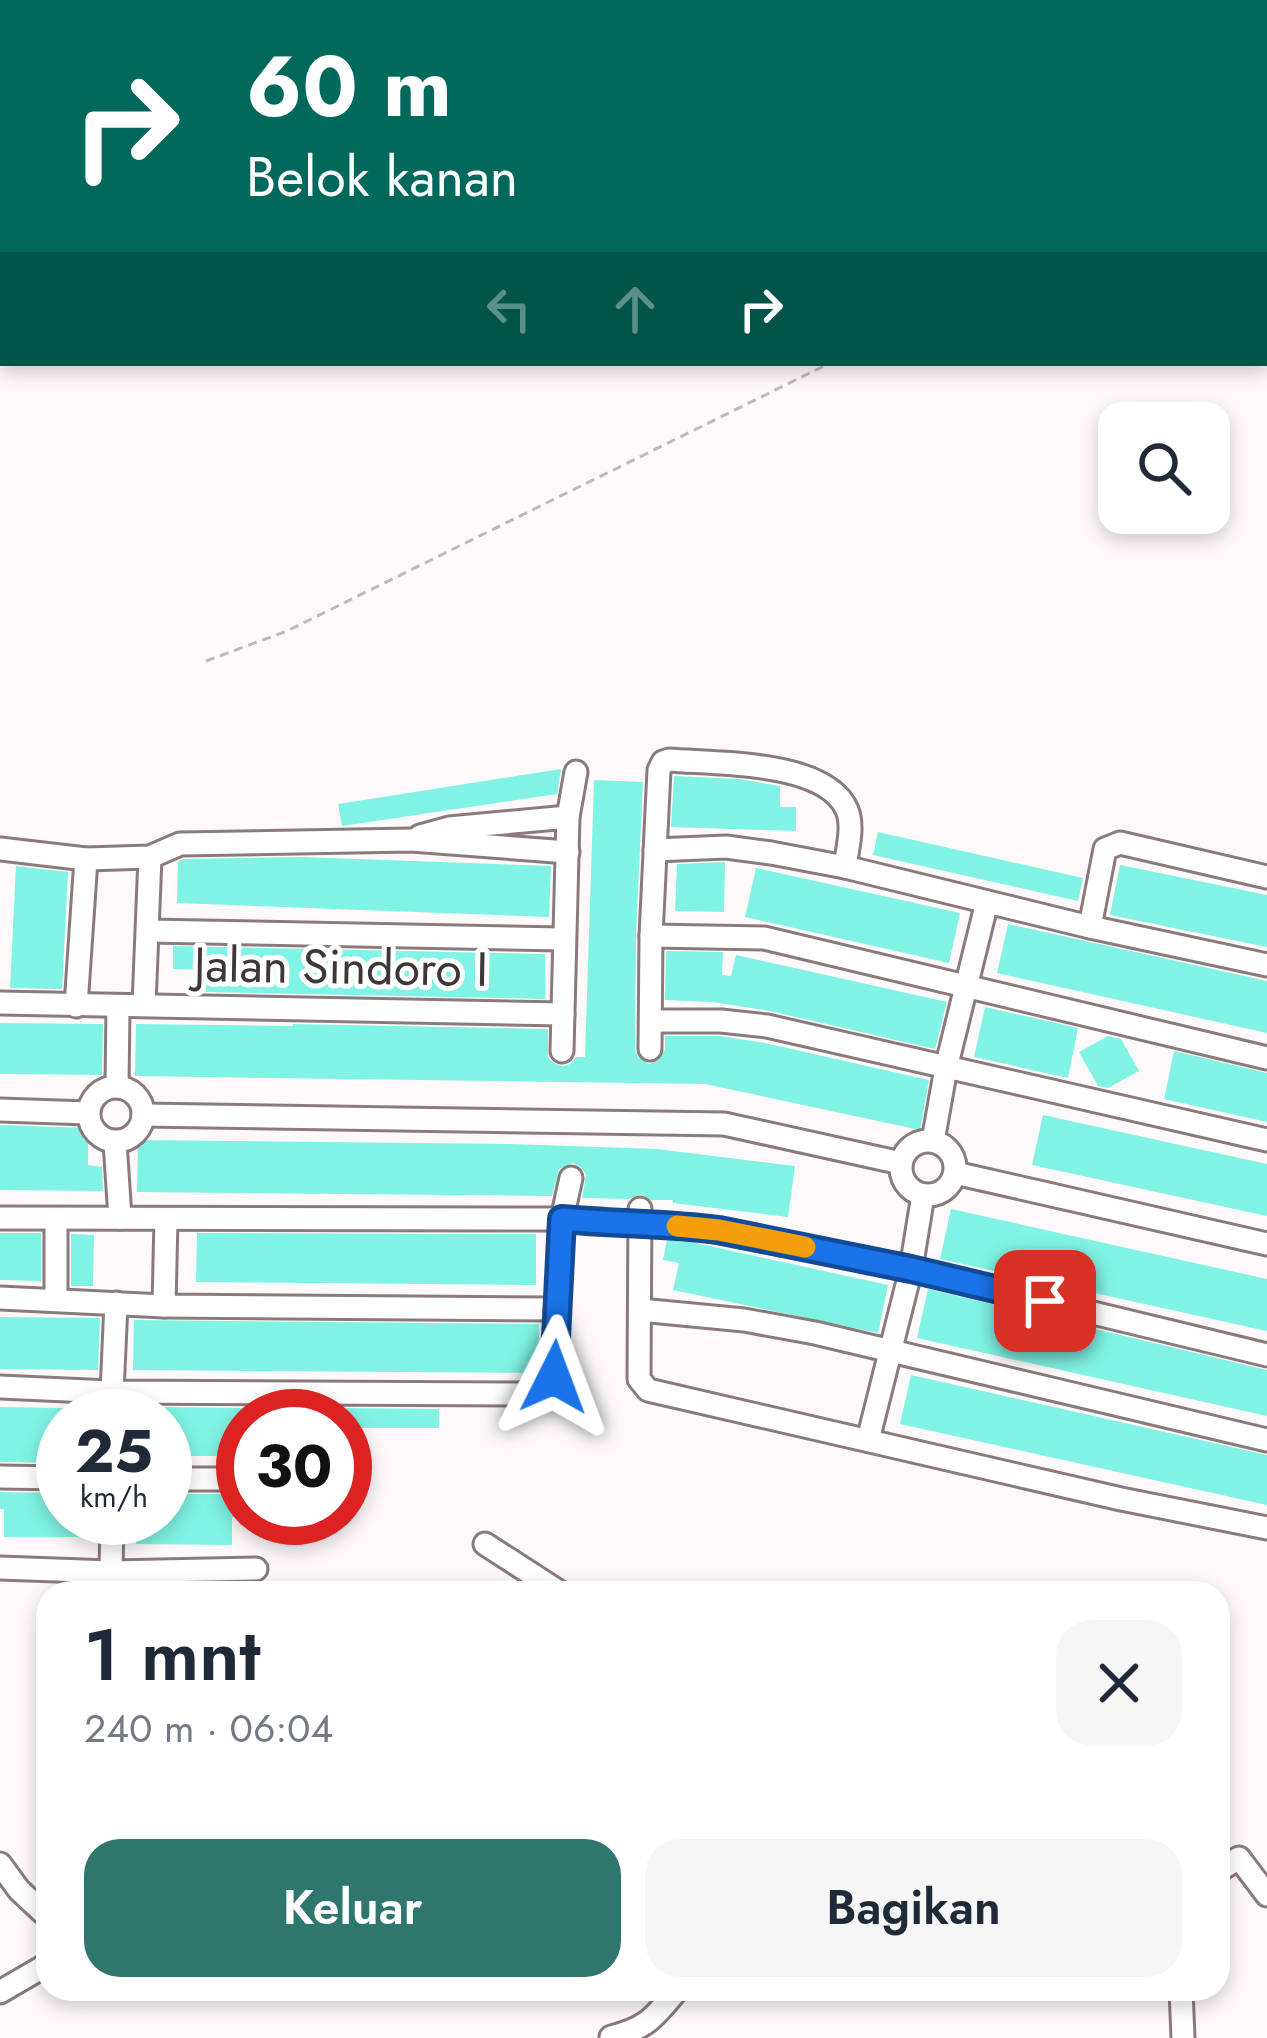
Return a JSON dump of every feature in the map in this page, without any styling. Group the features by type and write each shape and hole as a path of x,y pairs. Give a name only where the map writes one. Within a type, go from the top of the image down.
{"street":[{"path":"650,1049 651,936 663,762 792,770 812,778 847,807 845,867"},
{"path":"562,1051 568,818 576,772"},
{"path":"410,840 449,828 568,818"},
{"path":"0,849 86,859 150,856 180,844 410,840 568,852"},
{"path":"1090,926 1105,849 1120,843 1267,877"},
{"path":"655,850 726,848 845,867 1267,965"},
{"path":"144,1005 150,856"},
{"path":"76,1006 86,859"},
{"path":"933,1141 987,902"},
{"path":"148,931 563,939"},
{"path":"651,936 764,938 1267,1058"},
{"name":"Jalan Sindoro I","path":"0,1004 563,1014"},
{"path":"117,1087 118,1006"},
{"path":"651,1021 767,1026 1267,1140"},
{"path":"117,1087 130,1091 143,1115 139,1129 115,1142 102,1138 88,1113 92,1100 103,1090 117,1087"},
{"path":"0,1110 88,1113"},
{"path":"143,1115 724,1124 901,1163"},
{"path":"933,1141 946,1147 954,1159 955,1173 949,1186 923,1195 902,1177 901,1163 907,1150 919,1142 933,1141"},
{"path":"115,1142 120,1218"},
{"path":"955,1173 1267,1244"},
{"path":"192,1392 519,1394 544,1389 554,1377 562,1219 571,1178"},
{"path":"868,1440 911,1269 923,1195"},
{"path":"641,1217 639,1379 648,1390 1120,1499 1267,1528"},
{"path":"0,1218 641,1217 911,1269 1267,1355"},
{"path":"164,1306 166,1219"},
{"path":"56,1220 56,1300"},
{"path":"0,1298 164,1306 557,1309"},
{"path":"110,1389 116,1303"},
{"path":"640,1310 744,1320 890,1350 1267,1440"},
{"path":"0,1387 44,1389"},
{"path":"0,1477 36,1478"},
{"path":"485,1544 542,1581"},
{"path":"111,1572 112,1545"},
{"path":"0,1568 256,1569"},
{"path":"1230,1864 1239,1858 1267,1895"},
{"path":"0,1864 36,1906"},
{"path":"0,1992 36,1971"},
{"path":"611,2037 637,2031 669,2001"},
{"path":"1181,2001 1183,2038"}],"path":[{"path":"206,661 287,632 824,366"}],"building":[{"path":"561,769 557,794 342,826 338,804"},
{"path":"674,776 780,786 780,807 796,807 796,831 671,827"},
{"path":"594,780 643,782 636,935 638,1057 649,1064 658,1061 665,1050 665,1036 720,1036 929,1080 920,1130 705,1084 135,1076 136,1024 548,1029 548,1057 553,1063 563,1066 585,1057"},
{"path":"878,832 1083,878 1078,901 873,855"},
{"path":"303,857 551,866 549,917 177,903 178,861 183,859"},
{"path":"725,862 724,912 675,911 677,864"},
{"path":"1120,865 1267,895 1267,947 1110,915"},
{"path":"16,866 68,872 62,989 10,988"},
{"path":"756,868 960,913 949,963 745,917"},
{"path":"1008,924 1267,981 1267,1033 997,973"},
{"path":"173,946 545,954 545,999 206,992 206,970 173,969"},
{"path":"666,951 723,952 722,975 731,976 736,955 947,1002 935,1049 770,1011 665,1000"},
{"path":"985,1007 1078,1028 1068,1078 974,1057"},
{"path":"0,1023 103,1024 102,1075 0,1074"},
{"path":"1108,1036 1121,1039 1139,1071 1108,1088 1098,1086 1079,1052"},
{"path":"1174,1051 1267,1073 1267,1122 1164,1099"},
{"path":"1043,1115 1267,1164 1267,1216 1032,1165"},
{"path":"0,1125 88,1128 88,1165 102,1167 103,1191 0,1190"},
{"path":"138,1140 657,1149 795,1166 788,1217 651,1200 641,1194 629,1199 582,1198 586,1175 573,1163 559,1169 552,1196 137,1192"},
{"path":"951,1209 1267,1279 1267,1331 940,1259"},
{"path":"0,1233 41,1233 41,1281 0,1280"},
{"path":"197,1233 536,1234 536,1285 196,1282"},
{"path":"71,1234 94,1235 93,1286 71,1286"},
{"path":"667,1240 888,1285 878,1333 673,1290 679,1263 663,1260"},
{"path":"928,1289 1267,1370 1267,1416 917,1338"},
{"path":"0,1317 100,1318 98,1370 0,1369"},
{"path":"134,1320 539,1324 538,1373 133,1370"},
{"path":"911,1375 1267,1455 1267,1505 900,1424"},
{"path":"0,1407 36,1408 36,1463 0,1462"},
{"path":"192,1407 216,1408 216,1456 192,1456"},
{"path":"372,1408 439,1409 439,1428 372,1428"},
{"path":"0,1492 36,1493 36,1537 4,1537 4,1509 0,1509"},
{"path":"192,1494 216,1494 216,1545 192,1545"}],"slow traffic":[{"path":"677,1226 805,1247"}],"route":[{"path":"554,1377 562,1219 719,1230 1045,1301"}]}
